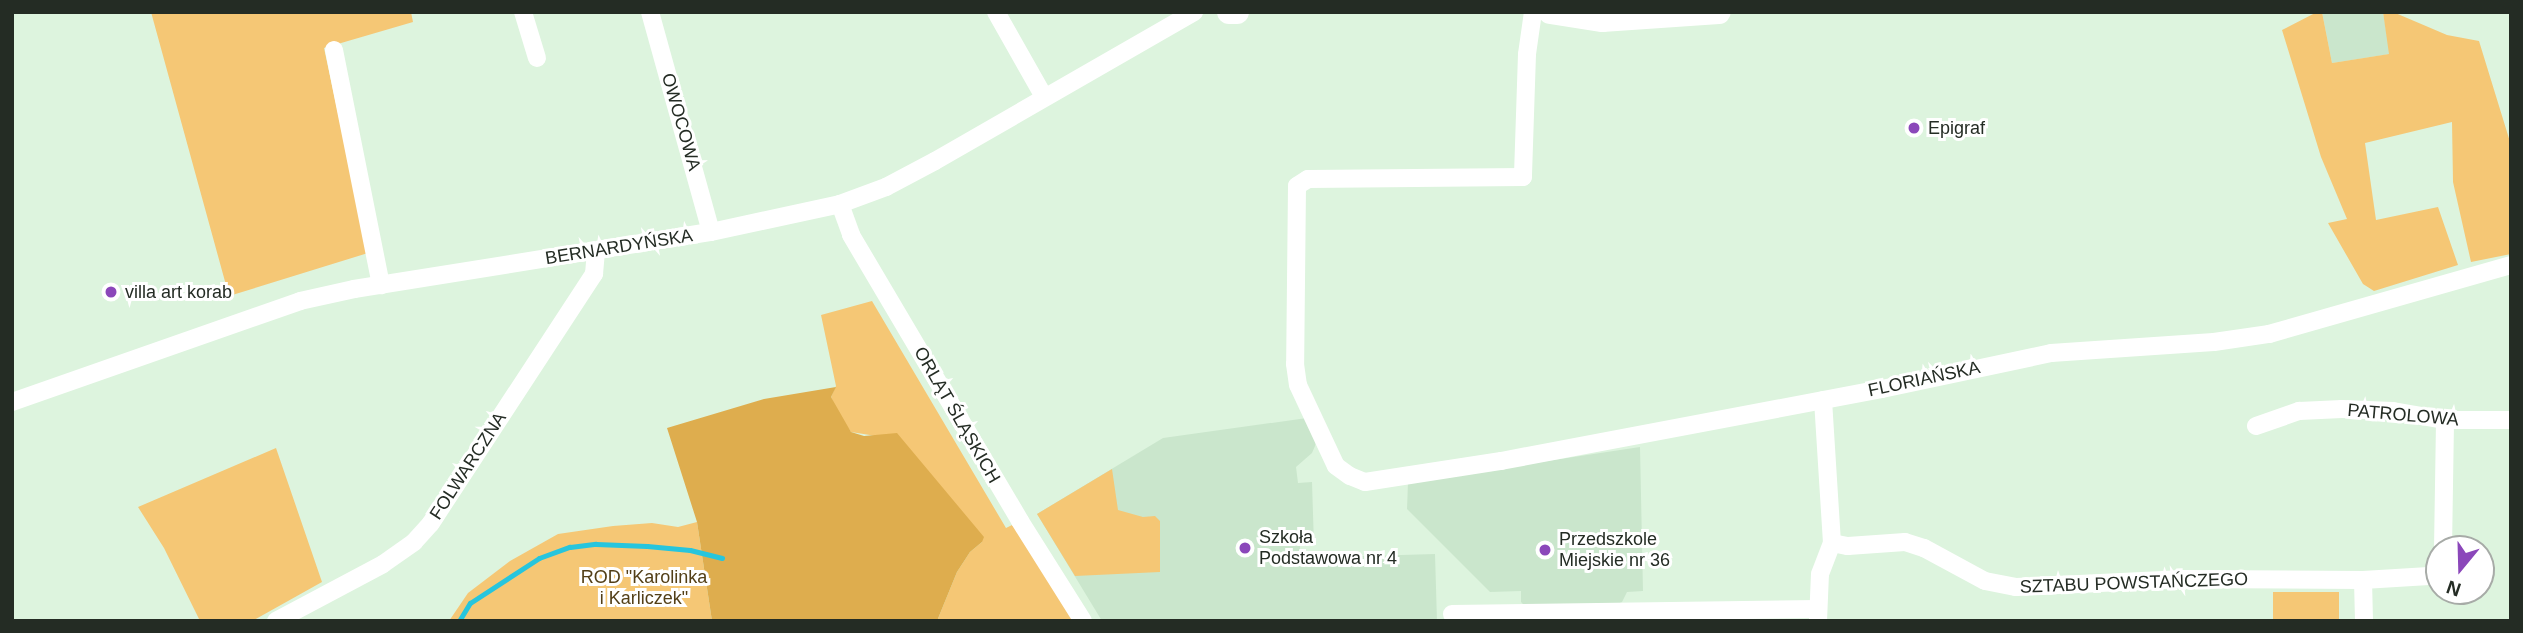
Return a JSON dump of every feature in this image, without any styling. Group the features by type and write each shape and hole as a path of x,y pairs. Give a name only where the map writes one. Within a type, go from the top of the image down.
{"street":[{"path":"523,12 537,58"},
{"name":"OWOCOWA","path":"650,12 711,232"},
{"path":"996,12 1044,97"},
{"name":"BERNARDYŃSKA","path":"12,402 300,301 381,285 711,232 841,204 886,187 935,161 1194,12"},
{"path":"1229,12 1237,12"},
{"name":"FLORIAŃSKA","path":"1533,12 1527,54 1523,177 1308,180 1297,186 1295,365 1298,385 1336,466 1350,477 1365,482 1407,477 1823,400 2051,353 2214,342 2300,327 2363,305 2511,265"},
{"path":"1550,12 1602,20 1719,12"},
{"path":"334,50 381,285"},
{"name":"ORLĄT ŚLĄSKICH","path":"841,204 858,246 1020,521 1083,621"},
{"name":"FOLWARCZNA","path":"276,621 383,564 414,542 431,523 594,274 596,251"},
{"path":"1452,614 1818,615 1820,575 1832,544 1823,400"},
{"name":"PATROLOWA","path":"2256,426 2299,411 2342,409 2393,411 2445,420 2511,420"},
{"path":"2443,535 2445,420"},
{"name":"SZTABU POWSTAŃCZEGO","path":"1832,544 1848,546 1905,542 1924,548 1985,581 2016,587 2184,579 2363,580 2425,576"},
{"path":"2363,580 2364,621"}],"shaded area":[{"path":"2322,12 2383,12 2390,54 2332,63"},
{"path":"836,387 831,397 851,432 864,436 897,433 984,537 982,542 970,552 957,572 937,621 712,621 697,522 667,428 764,399"},
{"path":"1307,418 1317,438 1312,453 1296,467 1298,483 1312,482 1314,545 1300,546 1300,558 1435,554 1437,621 1102,621 1037,514 1163,438"},
{"name":"Przedszkole Miejskie nr 36","path":"1640,447 1643,591 1627,592 1622,602 1615,605 1527,608 1521,602 1521,591 1490,592 1407,509 1408,482"}],"green space":[{"path":"151,12 411,12 413,22 324,48 368,253 229,296"},
{"path":"2322,12 2332,63 2389,54 2383,12 2393,12 2447,35 2479,41 2511,145 2511,254 2471,262 2453,182 2452,122 2365,143 2376,220 2438,207 2458,265 2374,291 2363,284 2328,223 2347,219 2321,157 2282,30"},
{"path":"872,301 1006,528 1020,521 1083,621 937,621 957,572 970,552 982,542 876,436 851,432 840,417 831,397 836,386 821,315"},
{"path":"276,448 322,582 252,621 200,621 164,548 138,507"},
{"path":"1112,469 1118,510 1143,517 1155,516 1160,521 1160,572 1075,576 1037,514"},
{"name":"ROD \"Karolinka i Karliczek\"","path":"697,522 712,621 449,621 468,593 510,561 558,534 652,523 678,527"},
{"path":"2273,592 2339,592 2339,621 2273,621"}],"waterway":[{"path":"459,621 470,603 539,558 570,547 596,544 647,546 690,550 722,558"}],"place":[{"name":"Epigraf","path":"1914,128"},
{"name":"villa art korab","path":"111,292"},
{"name":"Szkoła Podstawowa nr 4","path":"1245,548"},
{"name":"Przedszkole Miejskie nr 36","path":"1545,550"}]}
